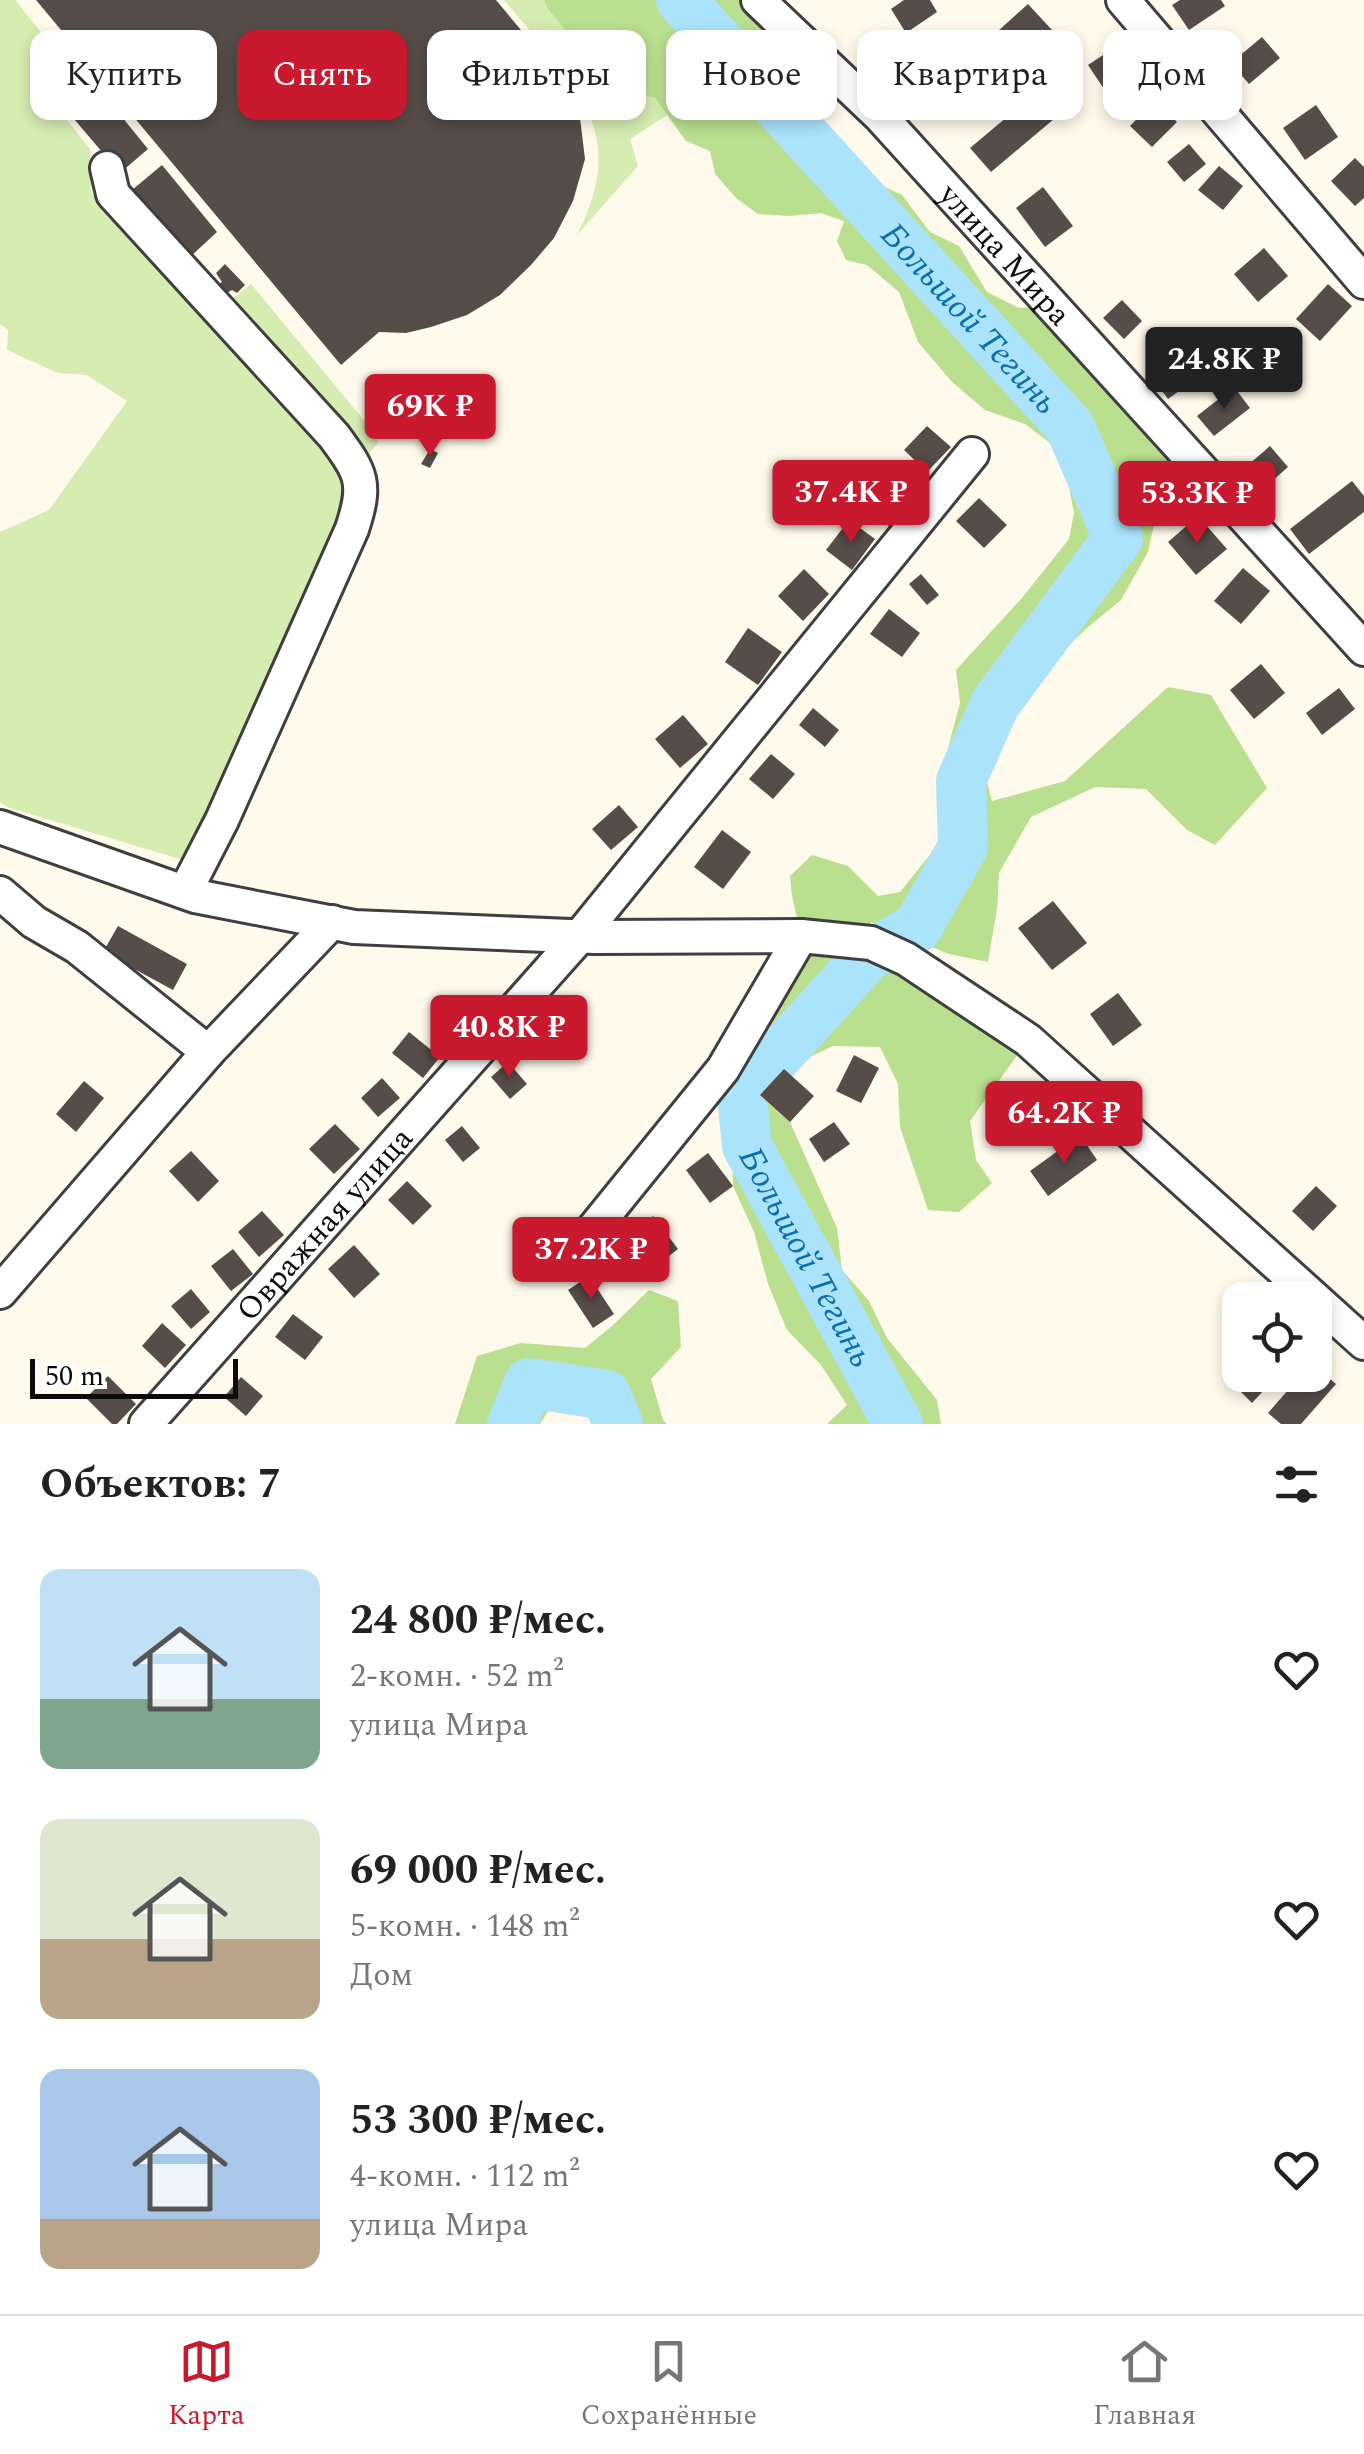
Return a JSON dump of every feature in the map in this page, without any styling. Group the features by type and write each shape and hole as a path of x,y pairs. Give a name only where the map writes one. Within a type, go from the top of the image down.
{"street":[{"name":"улица Мира","path":"758,0 880,116 1364,649"},
{"path":"1122,0 1364,282"},
{"path":"107,168 112,194 334,436 356,466 362,499 230,801 185,892"},
{"name":"Овражная улица","path":"146,1424 580,936 972,454"},
{"path":"0,827 185,892 354,926 580,936 801,936 871,944 906,959 1028,1040 1364,1343"},
{"path":"0,893 34,922 77,946 208,1052"},
{"path":"0,1292 208,1052 332,922"},
{"path":"573,1254 723,1069 801,936"}],"green space":[{"path":"0,0 15,0 40,30 30,30 30,120 67,120 90,149 91,192 338,450 351,497 200,843 183,860 0,802 0,532 49,510 127,401 87,375 58,373 7,350 8,330 0,324"},
{"path":"504,0 544,0 565,30 530,30"},
{"path":"544,0 754,0 783,30 666,30 666,113 655,98 646,96 646,30 565,30"},
{"path":"646,96 655,98 666,114 630,139 638,166 577,235 593,197 598,164 591,120 646,120"},
{"path":"671,120 821,120 846,143 848,169 902,195 930,232 959,246 987,292 1019,308 1052,305 1187,454 1158,506 1148,552 1121,600 1037,675 997,722 984,771 992,801 1065,781 1168,687 1211,695 1267,788 1215,845 1187,830 1146,789 1095,787 1031,817 999,873 988,962 949,954 871,922 872,944 1028,1040 970,1121 976,1160 992,1183 959,1212 928,1210 900,1127 898,1084 880,1047 833,1046 784,1069 760,1095 790,1122 837,1228 842,1270 869,1301 887,1338 937,1400 941,1424 827,1424 847,1405 821,1365 787,1330 768,1284 754,1232 733,1186 726,1094 753,1053 754,1016 801,936 790,876 812,855 848,866 878,896 900,892 941,841 943,767 960,703 956,670 1069,539 1074,513 1062,452 1025,424 985,410 952,382 918,342 899,292 867,265 846,260 837,241 844,221 821,213 758,214 736,198 715,174 710,151 686,141"},
{"path":"251,284 376,435 378,443 362,462 223,306"},
{"path":"649,1290 678,1301 681,1347 651,1379 667,1424 594,1424 586,1405 551,1406 540,1424 455,1424 477,1356 521,1343 585,1348"}],"building":[{"path":"36,0 496,0 521,30 427,30 427,120 580,120 585,159 573,201 554,238 500,295 467,315 431,327 406,333 379,332 341,365 136,120 217,120 217,30 61,30"},
{"path":"904,0 930,0 937,12 910,30 904,30 891,9"},
{"path":"1180,0 1221,0 1225,6 1189,30 1172,5"},
{"path":"1028,4 1052,30 999,30"},
{"path":"1262,37 1280,58 1249,84 1242,76 1242,54"},
{"path":"1103,55 1103,88 1088,65"},
{"path":"1316,105 1338,137 1305,160 1283,128"},
{"path":"75,120 124,120 148,149 120,173"},
{"path":"1003,120 1053,120 991,172 970,148"},
{"path":"1136,120 1177,122 1152,147 1130,126"},
{"path":"1189,144 1206,164 1184,182 1167,162"},
{"path":"1355,158 1364,167 1364,198 1355,206 1331,181"},
{"path":"162,165 217,232 190,257 132,190"},
{"path":"1219,166 1243,186 1223,210 1198,190"},
{"path":"1043,187 1073,226 1045,247 1016,208"},
{"path":"1264,248 1288,276 1258,302 1234,274"},
{"path":"225,264 245,285 237,293 232,290 225,294 217,285 222,282 216,273"},
{"path":"1328,284 1352,306 1320,341 1296,319"},
{"path":"1122,300 1142,321 1124,339 1103,318"},
{"path":"1177,352 1197,378 1168,399 1149,373"},
{"path":"1234,387 1250,408 1214,436 1197,416"},
{"path":"927,426 951,447 927,472 904,450"},
{"path":"1270,446 1288,467 1265,487 1247,466"},
{"path":"430,449 438,453 430,468 421,464"},
{"path":"1352,481 1364,496 1364,512 1309,554 1290,529"},
{"path":"877,491 902,511 889,526 864,506"},
{"path":"979,498 1007,525 984,548 956,521"},
{"path":"1198,516 1227,549 1196,575 1168,542"},
{"path":"849,520 875,539 852,570 826,550"},
{"path":"1243,568 1270,591 1241,624 1214,601"},
{"path":"804,569 829,594 803,621 778,596"},
{"path":"921,574 939,595 927,605 909,584"},
{"path":"889,609 920,633 902,657 870,634"},
{"path":"748,628 782,652 758,685 725,662"},
{"path":"1261,664 1285,693 1254,719 1230,690"},
{"path":"1339,688 1355,709 1322,735 1306,713"},
{"path":"813,708 839,730 825,747 799,725"},
{"path":"683,715 708,744 680,768 655,739"},
{"path":"771,754 795,774 773,799 749,779"},
{"path":"619,805 638,827 611,850 592,829"},
{"path":"722,830 751,852 723,889 694,867"},
{"path":"1053,901 1087,943 1052,970 1018,928"},
{"path":"118,926 187,964 173,990 103,952"},
{"path":"1118,993 1142,1025 1113,1046 1090,1014"},
{"path":"554,1006 582,1023 565,1051 538,1035"},
{"path":"409,1032 440,1057 423,1078 392,1053"},
{"path":"854,1055 879,1068 861,1103 836,1091"},
{"path":"508,1062 527,1084 510,1099 491,1077"},
{"path":"784,1069 814,1096 790,1122 760,1095"},
{"path":"382,1078 400,1098 378,1117 361,1098"},
{"path":"84,1081 104,1098 76,1132 56,1114"},
{"path":"1019,1102 1041,1120 1024,1141 1002,1122"},
{"path":"834,1122 850,1144 824,1162 809,1139"},
{"path":"335,1124 360,1149 334,1174 309,1149"},
{"path":"462,1126 480,1148 463,1162 445,1140"},
{"path":"1080,1135 1097,1160 1048,1196 1030,1171"},
{"path":"191,1151 219,1181 198,1202 169,1171"},
{"path":"708,1153 733,1186 710,1203 686,1170"},
{"path":"407,1181 432,1206 413,1225 388,1200"},
{"path":"1316,1186 1337,1206 1313,1231 1292,1211"},
{"path":"262,1211 284,1235 259,1257 238,1232"},
{"path":"653,1216 678,1249 656,1266 631,1233"},
{"path":"354,1245 380,1274 354,1298 328,1269"},
{"path":"233,1249 253,1274 231,1291 211,1266"},
{"path":"589,1276 614,1314 593,1328 568,1290"},
{"path":"191,1289 210,1312 191,1329 171,1306"},
{"path":"293,1314 323,1337 305,1360 275,1337"},
{"path":"162,1323 186,1345 165,1368 142,1346"},
{"path":"108,1376 136,1404 117,1424 112,1424 86,1398"},
{"path":"241,1377 263,1396 246,1416 224,1397"},
{"path":"1241,1392 1262,1392 1252,1403"},
{"path":"1286,1392 1329,1392 1301,1424 1281,1424 1268,1413"}],"waterway":[{"name":"Большой Тегинь","path":"681,0 1070,427 1118,538 995,704 961,781 963,847 917,928 868,956 742,1095 747,1146 898,1424"},
{"name":"Большой Тегинь","path":"512,1424 529,1383 606,1395 618,1424"}]}
